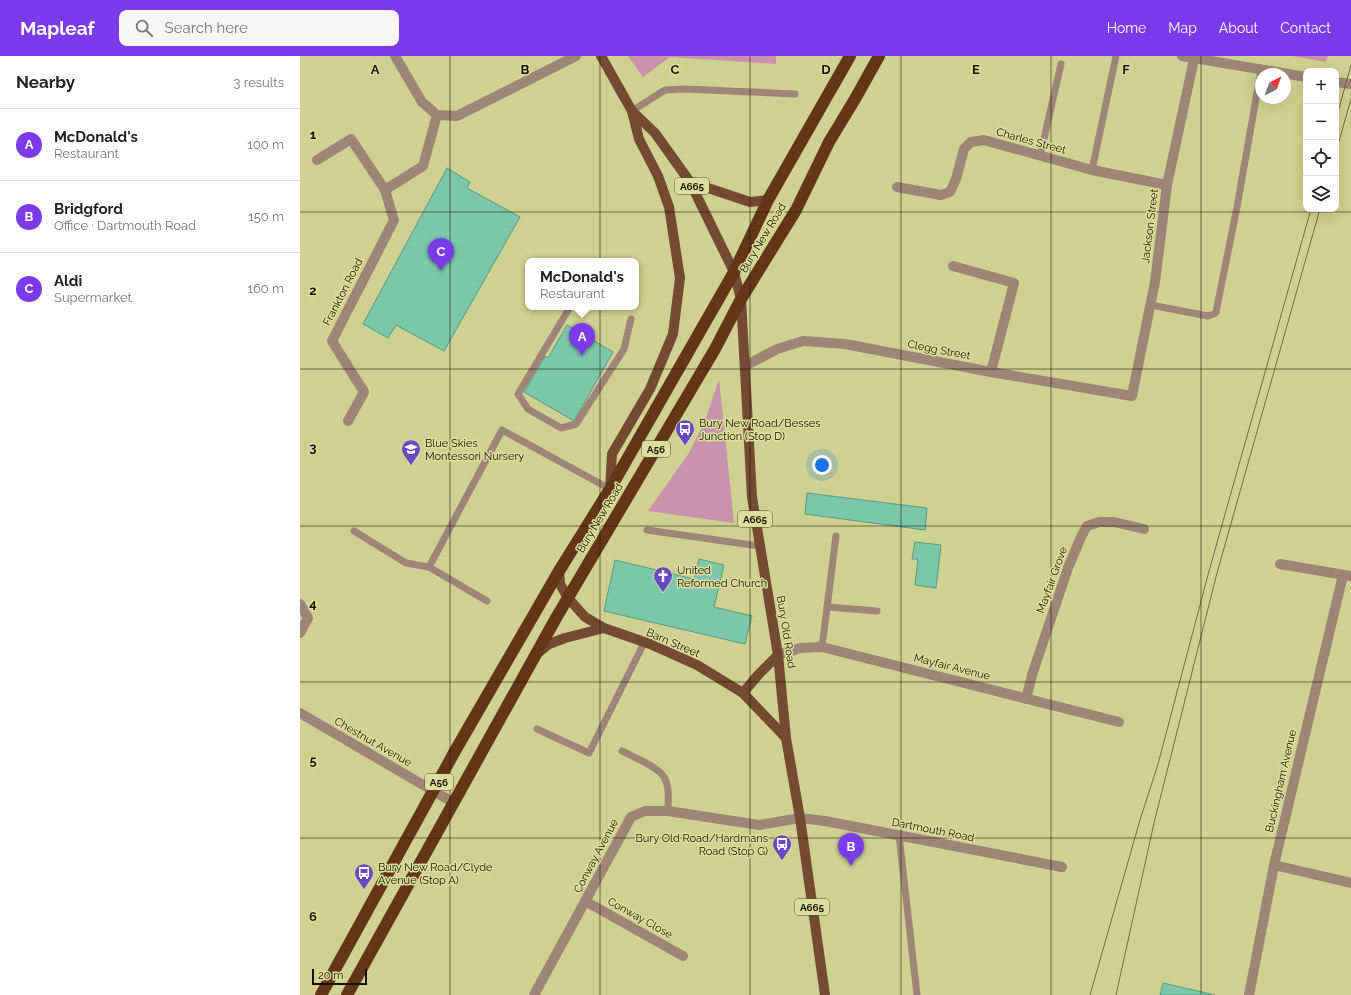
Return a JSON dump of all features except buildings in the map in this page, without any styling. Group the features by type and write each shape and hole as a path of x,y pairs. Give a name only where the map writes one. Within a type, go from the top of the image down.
{"highway":[{"name":"Bury New Road","path":"321,995 459,744 559,571 610,489 734,272 768,200 850,56"},
{"name":"Bury New Road","path":"347,995 568,598 715,349 741,299 796,210 829,142 879,56"}],"main road":[{"name":"A665","path":"601,56 632,111 655,133 690,182 734,272"},
{"path":"610,489 612,454 650,388 674,334 680,278 669,206 658,176 640,139 632,111"},
{"path":"690,182 750,202 768,200"},
{"name":"Bury Old Road","path":"734,272 741,299 752,497 778,655 786,738 800,818 825,995"},
{"name":"Barn Street","path":"559,571 560,584 568,598 585,617 604,628 697,665 743,693 786,738"},
{"path":"536,654 549,644 565,638 604,628"},
{"path":"743,693 758,674 778,655"}],"street":[{"path":"395,56 422,102 437,115 457,116 576,56"},
{"path":"1182,56 1255,69"},
{"name":"Jackson Street","path":"1132,396 1155,282 1168,185 1194,59"},
{"path":"1291,75 1303,77"},
{"path":"1339,82 1351,84"},
{"path":"385,190 423,166 437,115"},
{"name":"Frankton Road","path":"317,160 351,139 385,190 394,220 332,341 364,392 348,420"},
{"name":"Charles Street","path":"897,187 941,195 950,192 956,179 964,149 971,142 984,140 1092,170 1168,185"},
{"path":"953,266 1014,283 991,372"},
{"name":"Clegg Street","path":"745,366 777,349 803,341 845,344 991,372 1132,396"},
{"name":"Mayfair Grove","path":"1026,698 1032,675 1068,568 1087,526 1099,522 1114,522 1144,529"},
{"path":"1280,564 1347,575"},
{"name":"Buckingham Avenue","path":"1249,995 1274,865 1347,575"},
{"path":"300,604 308,618 300,633"},
{"name":"Mayfair Avenue","path":"778,655 800,648 822,646 1119,722"},
{"name":"Chestnut Avenue","path":"300,714 454,803"},
{"name":"Conway Avenue","path":"534,995 631,817 645,811 668,811 759,825 800,818"},
{"name":"Dartmouth Road","path":"800,818 826,821 1062,867"},
{"path":"1274,865 1351,883"},
{"name":"Conway Close","path":"585,901 683,956"}],"lane":[{"path":"1092,170 1116,56"},
{"path":"1040,156 1061,64"},
{"path":"632,111 665,90 795,94"},
{"path":"1150,304 1208,316 1216,312 1237,207 1255,104"},
{"path":"568,310 518,394 528,409 561,428 576,424 602,384 624,349 631,319"},
{"path":"429,567 502,430 610,489"},
{"path":"647,530 759,546"},
{"path":"354,531 406,563 429,567 487,601"},
{"path":"822,646 836,536"},
{"path":"826,606 877,611"},
{"path":"537,729 590,753 644,643"},
{"path":"622,751 657,770 665,778 668,791 668,811"},
{"path":"899,835 916,995"}],"shaded area":[{"path":"628,56 776,56 776,64 670,57 643,77"},
{"path":"1292,56 1328,56 1326,62"},
{"path":"719,379 734,523 648,511 689,453 705,421"}],"tram line":[{"path":"1339,108 1351,65"},
{"path":"1339,141 1351,99"},
{"path":"1090,995 1140,820 1158,764 1209,571 1310,212"},
{"path":"1116,995 1154,823 1217,573 1319,212"}],"place":[{"name":"Aldi","path":"441,271"},
{"name":"McDonald's","path":"582,356"},
{"name":"Bury New Road/Besses Junction (Stop D)","path":"685,446"},
{"name":"Blue Skies Montessori Nursery","path":"411,466"},
{"name":"United Reformed Church","path":"663,593"},
{"name":"Bury Old Road/Hardmans Road (Stop G)","path":"782,861"},
{"name":"Bridgford","path":"851,866"},
{"name":"Bury New Road/Clyde Avenue (Stop A)","path":"364,890"}]}
